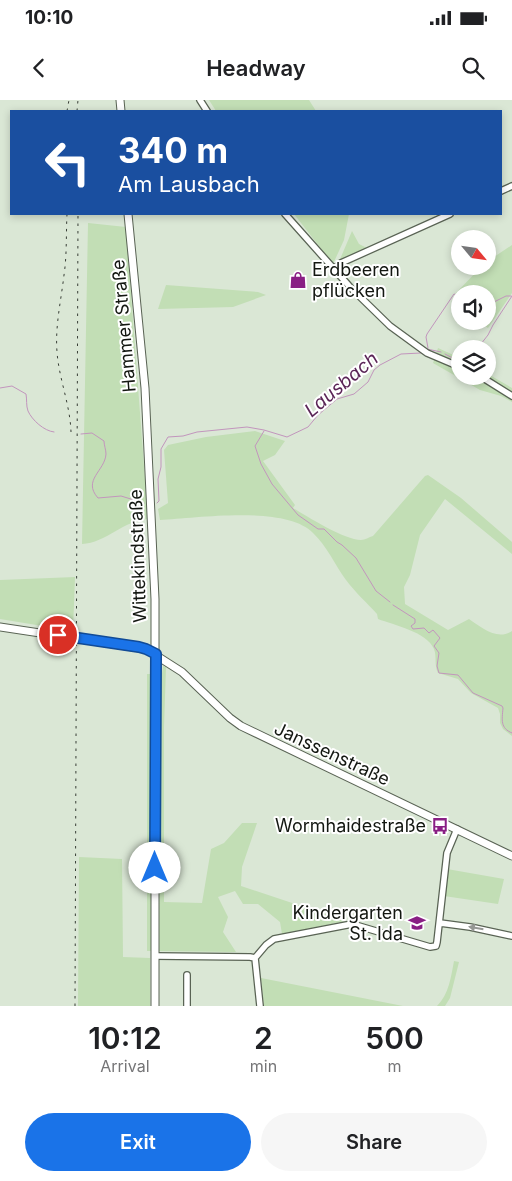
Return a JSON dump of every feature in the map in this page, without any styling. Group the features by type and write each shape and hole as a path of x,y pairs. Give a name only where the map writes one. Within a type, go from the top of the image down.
{"main road":[{"name":"Hammer Straße","path":"128,215 142,346 147,435"},
{"name":"Wittekindstraße","path":"147,435 156,654 155,1006"},
{"name":"Janssenstraße","path":"0,627 146,649 182,672 226,716 241,726 512,856"}],"street":[{"path":"286,215 365,303 397,332 416,346 451,363"},
{"path":"334,269 341,263 448,215"},
{"path":"494,385 512,396"},
{"path":"260,1006 255,958 274,939 352,924 430,947 436,946 446,854 456,829"},
{"path":"440,923 512,935"},
{"path":"155,956 255,958"},
{"path":"187,975 187,1006"}],"green space":[{"path":"209,100 309,100 315,110 215,110"},
{"path":"295,215 349,215 344,240 333,264"},
{"path":"88,223 126,227 148,519 131,523 99,540 82,544"},
{"path":"352,231 359,244 369,249 338,264"},
{"path":"512,245 512,293 496,316 496,285 464,285 473,275 496,275 496,256"},
{"path":"166,285 258,292 266,295 233,307 158,309"},
{"path":"438,348 451,354 451,373 433,363"},
{"path":"496,379 512,388 512,402 501,396 480,390 471,385 496,385"},
{"path":"255,431 285,441 275,455 263,461 295,505 293,508 336,532 361,540 373,536 425,476 428,475 461,498 512,542 512,554 445,499 420,535 410,575 404,587 405,604 448,630 469,619 495,634 506,634 512,631 512,736 503,729 500,723 498,708 471,693 458,679 438,673 434,649 425,638 378,619 377,614 346,580 318,538 300,524 283,519 241,515 160,520 158,509 168,503 164,450 168,445 206,437"},
{"path":"75,577 73,631 0,619 0,580"},
{"path":"163,666 166,667 164,902 202,903 211,849 224,843 242,823 257,823 242,867 241,886 346,921 282,934 280,922 258,904 243,904 235,891 218,897 228,917 223,932 236,952 159,951 160,688"},
{"path":"147,674 151,674 151,951 147,951"},
{"path":"79,857 122,859 123,957 150,958 150,1006 78,1006"},
{"path":"447,869 504,879 498,904 444,896"},
{"path":"454,961 459,962 450,998 445,1006 437,1006 447,991"},
{"path":"261,978 403,1006 264,1006"}],"waterway":[{"path":"496,301 506,296 511,296"},
{"name":"Lausbach","path":"484,340 512,296"},
{"path":"428,348 427,334 451,298"},
{"name":"Lausbach","path":"427,349 441,352"},
{"name":"Lausbach","path":"157,503 159,501 158,479 161,467 161,449 168,437 247,427 287,437 308,427 318,415 337,399 354,394 368,382 374,370 380,365 401,354 421,353"},
{"name":"Lausbach","path":"445,354 451,357"},
{"name":"Lausbach","path":"0,388 12,386 26,394 27,409 32,418 42,427 54,432"},
{"path":"264,431 255,446 261,464 272,484 298,515 318,529 324,529 356,558 376,591 390,602"},
{"name":"Lausbach","path":"81,434 92,433 104,441 105,460 92,486 98,498 121,496 144,503"},
{"path":"393,605 415,619 415,623 411,626 413,629 424,628 429,633 433,630 440,638 434,646 439,653 437,666 439,673 458,675 473,693 502,706 502,720 505,729 512,733"}],"railway":[{"path":"67,110 69,100"},
{"path":"77,110 78,100"},
{"path":"67,215 66,260 57,342 58,362 69,411 71,432"},
{"path":"75,1006 78,215"}],"place":[{"name":"Erdbeeren pflücken","path":"298,280"},
{"name":"Wormhaidestraße","path":"440,826"},
{"name":"Kindergarten St. Ida","path":"417,923"}],"route":[{"path":"58,635 139,647 156,654 155,868"}]}
